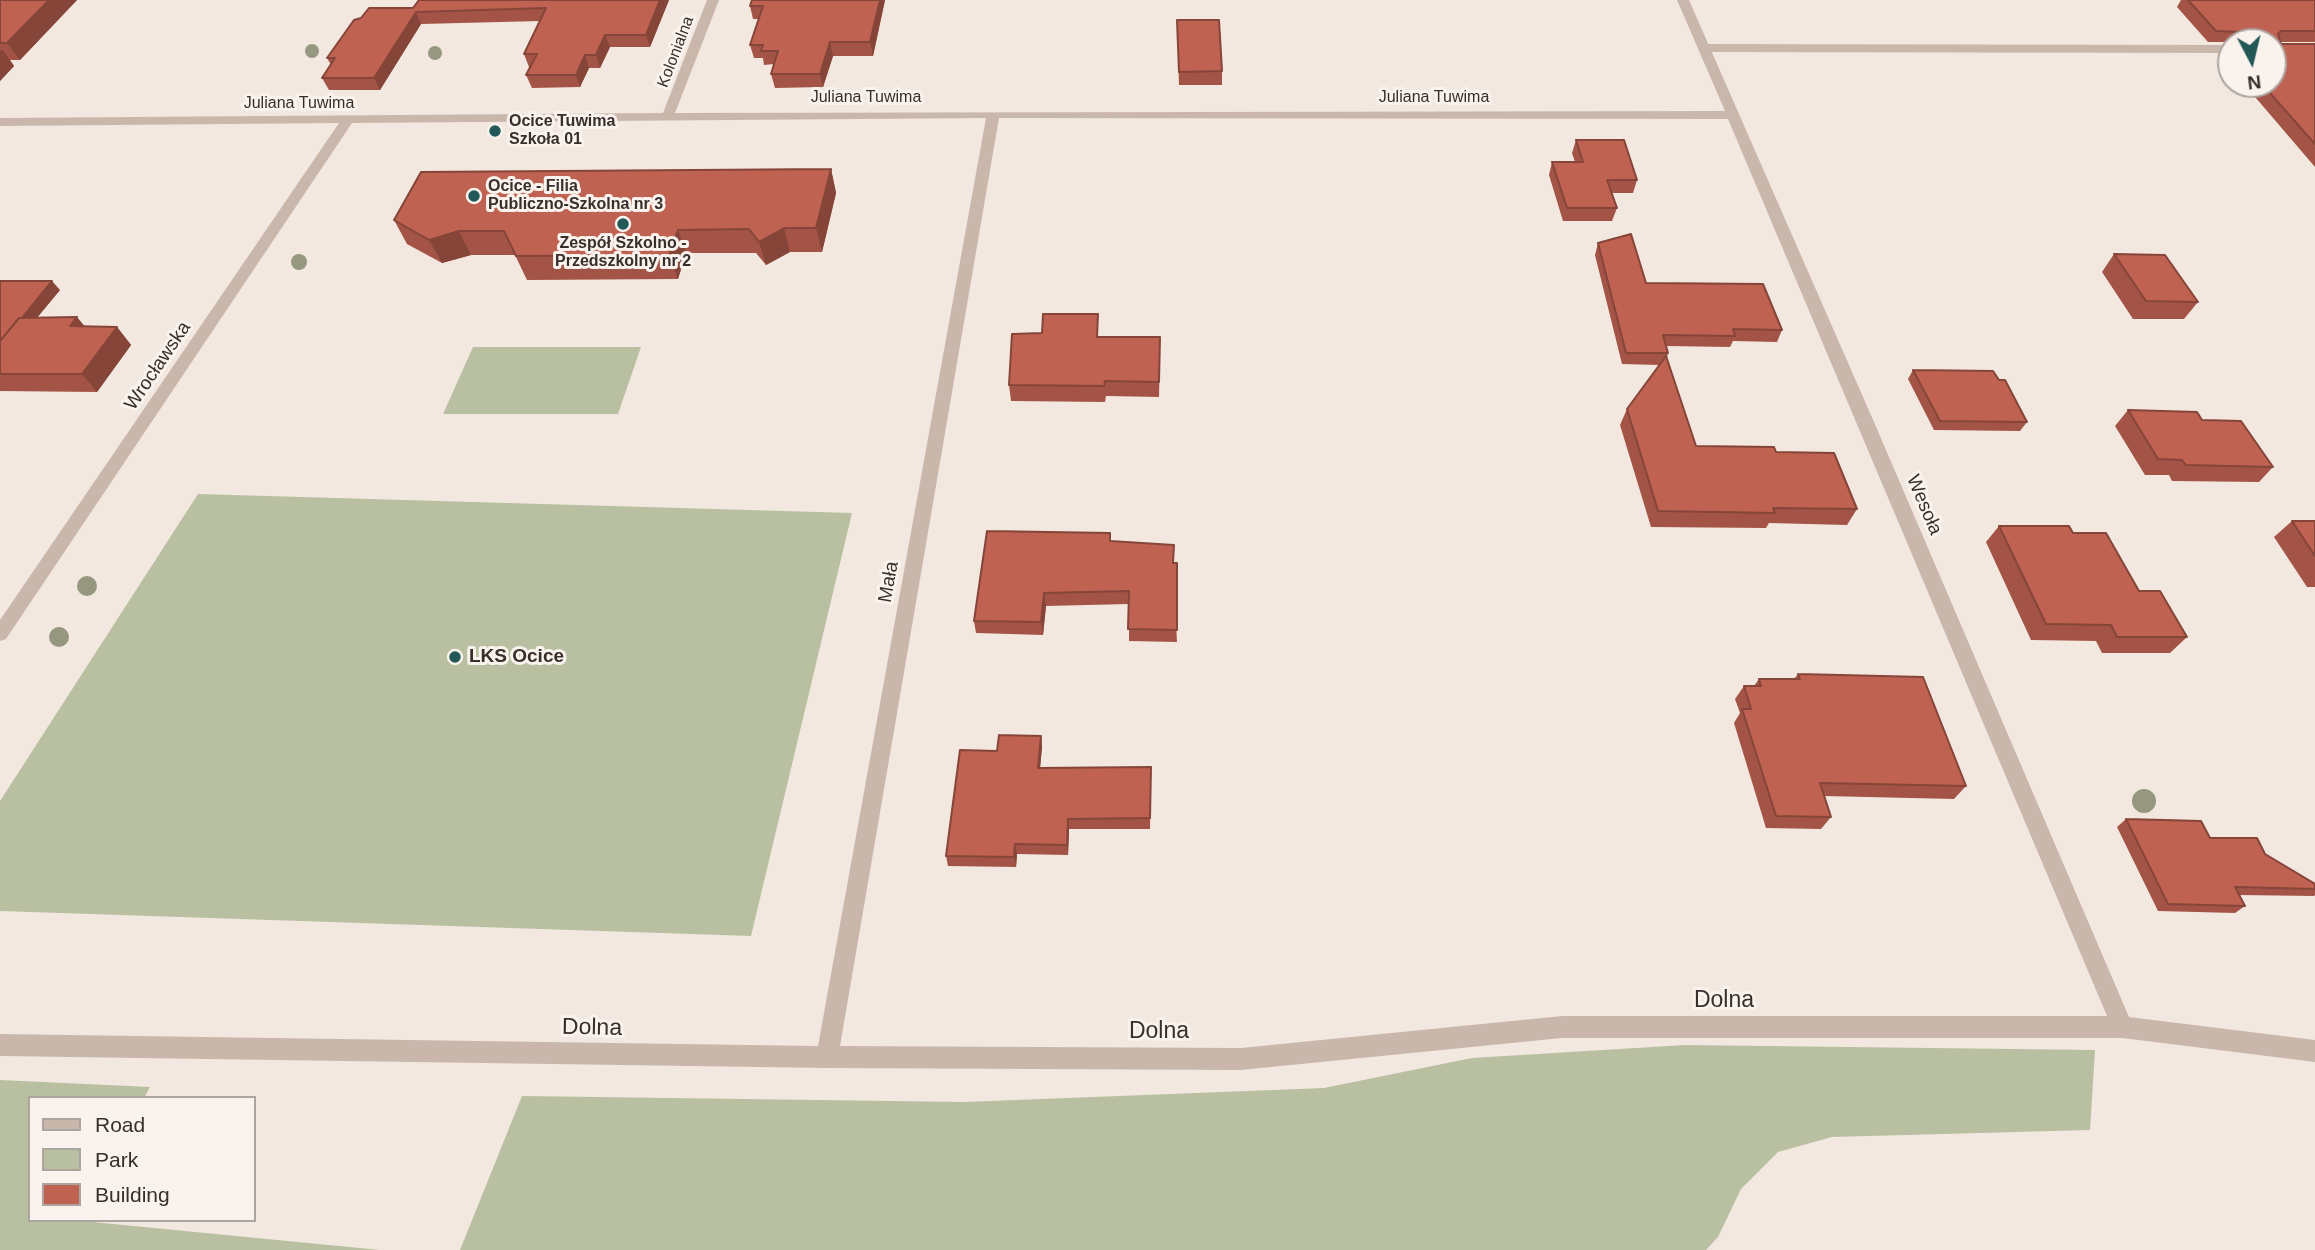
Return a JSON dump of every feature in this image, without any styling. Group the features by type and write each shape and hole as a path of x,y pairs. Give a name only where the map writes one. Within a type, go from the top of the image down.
{"street":[{"name":"Kolonialna","path":"668,115 713,0"},
{"name":"Wesoła","path":"1683,0 2122,1027"},
{"path":"1704,48 2217,49"},
{"name":"Mała","path":"827,1058 993,114"},
{"name":"Juliana Tuwima","path":"0,122 668,115 1733,115"},
{"name":"Wrocławska","path":"0,634 348,119"},
{"name":"Dolna","path":"0,1045 827,1058 1241,1059 1562,1027 2122,1027 2315,1051"}],"green space":[{"path":"473,347 641,347 618,414 443,414"},
{"name":"LKS Ocice","path":"198,494 852,513 751,936 0,911 0,801"},
{"path":"1685,1045 2095,1050 2090,1130 1832,1137 1778,1152 1741,1189 1718,1237 1706,1250 460,1250 522,1096 965,1102 1324,1088 1472,1058"},
{"path":"0,1080 150,1087 145,1096 28,1096 28,1222 93,1222 380,1250 0,1250"}],"building":[{"path":"0,0 49,0 7,43 0,43"},
{"path":"419,0 660,0 646,35 605,35 596,55 585,55 576,75 526,75 537,54 524,54 546,8 416,12 374,78 322,78 335,58 327,58 354,20 361,18 369,8 413,8"},
{"path":"752,0 880,0 870,42 830,42 820,74 771,74 778,51 761,51 763,45 750,45 763,6 750,6"},
{"path":"2188,0 2315,0 2315,31 2287,31 2287,28 2217,28 2216,31"},
{"path":"1177,20 1219,20 1222,71 1179,72"},
{"path":"2287,44 2315,44 2315,144 2274,98 2287,98"},
{"path":"1576,140 1624,140 1637,180 1607,180 1617,208 1567,208 1552,162 1583,162"},
{"name":"Zespół Szkolno - Przedszkolny nr 2","path":"831,169 816,228 784,228 759,242 749,229 678,230 669,255 516,256 504,231 459,231 429,240 394,220 421,172"},
{"path":"1631,234 1646,283 1763,284 1782,330 1733,329 1735,336 1663,335 1668,353 1626,353 1598,243"},
{"path":"2114,254 2165,255 2198,302 2146,301"},
{"path":"0,281 52,281 0,341"},
{"path":"1043,314 1098,314 1097,337 1160,337 1159,382 1105,381 1104,386 1009,385 1012,334 1042,333"},
{"path":"77,317 70,326 117,327 82,374 0,374 0,341 19,318"},
{"path":"1666,356 1696,446 1774,447 1776,452 1834,453 1857,509 1773,508 1775,513 1658,511 1627,409"},
{"path":"1913,370 1993,371 1999,380 2005,380 2027,422 1940,421"},
{"path":"2128,410 2197,412 2202,420 2241,421 2273,467 2186,465 2182,460 2158,459"},
{"path":"2292,521 2315,521 2315,556"},
{"path":"1999,526 2069,526 2073,533 2106,533 2139,591 2160,591 2187,637 2117,637 2111,625 2046,624"},
{"path":"987,531 1110,533 1110,541 1174,545 1173,563 1177,563 1177,630 1128,629 1129,591 1044,593 1041,622 974,621"},
{"path":"1798,674 1923,677 1966,786 1820,783 1831,817 1776,816 1742,709 1751,709 1744,686 1761,686 1759,679 1800,679"},
{"path":"999,735 1041,736 1038,768 1151,767 1150,818 1068,819 1067,845 1015,844 1014,857 946,856 960,750 997,751"},
{"path":"2126,819 2201,821 2210,838 2257,838 2265,854 2315,884 2315,889 2235,887 2245,906 2168,904"}],"place":[{"name":"Ocice Tuwima Szkoła 01","path":"495,131"},
{"name":"Ocice - Filia Publiczno-Szkolna nr 3","path":"474,196"},
{"name":"Zespół Szkolno - Przedszkolny nr 2","path":"623,224"},
{"name":"LKS Ocice","path":"455,657"}]}
